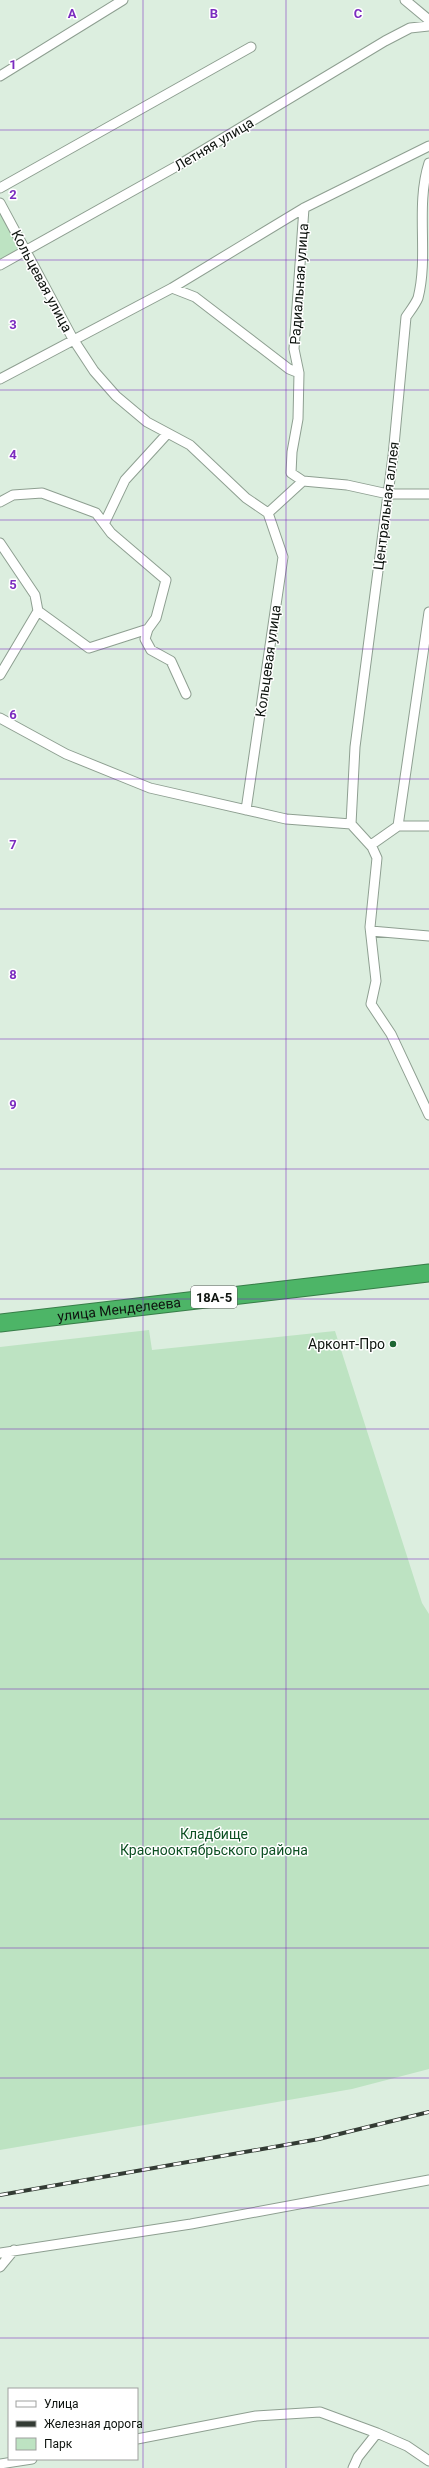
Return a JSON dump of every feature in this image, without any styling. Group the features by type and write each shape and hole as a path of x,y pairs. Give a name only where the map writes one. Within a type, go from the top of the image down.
{"highway":[{"name":"улица Менделеева","path":"0,1323 429,1273"},
{"name":"улица Менделеева","path":"0,1333 429,1283"}],"street":[{"path":"0,76 123,0"},
{"path":"405,0 429,20"},
{"name":"Летняя улица","path":"0,265 177,166 385,41 410,28 429,26"},
{"path":"0,188 250,47"},
{"name":"Радиальная улица","path":"73,339 172,288 304,208 429,146"},
{"name":"Центральная аллея","path":"351,824 355,747 388,494 406,317 418,299 426,250 424,178 429,162"},
{"name":"Кольцевая улица","path":"0,203 73,339 94,371 116,396 147,422 190,445 246,498 268,513 283,557 246,810"},
{"name":"Радиальная улица","path":"299,373 294,349 304,208"},
{"name":"Радиальная улица","path":"172,288 194,297 289,369 299,373"},
{"name":"Кольцевая улица","path":"0,379 73,339"},
{"path":"299,373 298,419 292,452 291,473 303,481 347,485 388,494 429,494"},
{"path":"105,522 125,480 167,434"},
{"path":"268,513 303,481"},
{"path":"0,502 13,495 42,492 96,514 105,522 112,533 166,580 156,618 148,629 145,639 151,650 171,661 186,694"},
{"path":"0,543 35,595 38,612 0,675"},
{"path":"38,612 88,648 148,629"},
{"path":"398,826 429,612"},
{"path":"0,718 66,754 150,788 286,820 351,824 371,845 377,858 371,931 376,982 371,1004 391,1034 429,1115"},
{"path":"371,845 398,826 429,826"},
{"path":"371,931 429,936"},
{"path":"0,2253 192,2224 429,2180"},
{"path":"0,2267 14,2250"},
{"path":"138,2439 256,2416 320,2412 407,2446 429,2461"},
{"path":"353,2468 358,2457 377,2433"},
{"path":"0,2464 26,2460"}],"green space":[{"path":"0,212 21,250 0,261"},
{"name":"Кладбище Краснооктябрьского района","path":"149,1330 152,1350 335,1331 422,1603 429,1614 429,2069 352,2089 0,2150 0,1347"}],"railway":[{"path":"0,2195 319,2139 429,2112"}],"place":[{"name":"Арконт-Про","path":"393,1344"}]}
